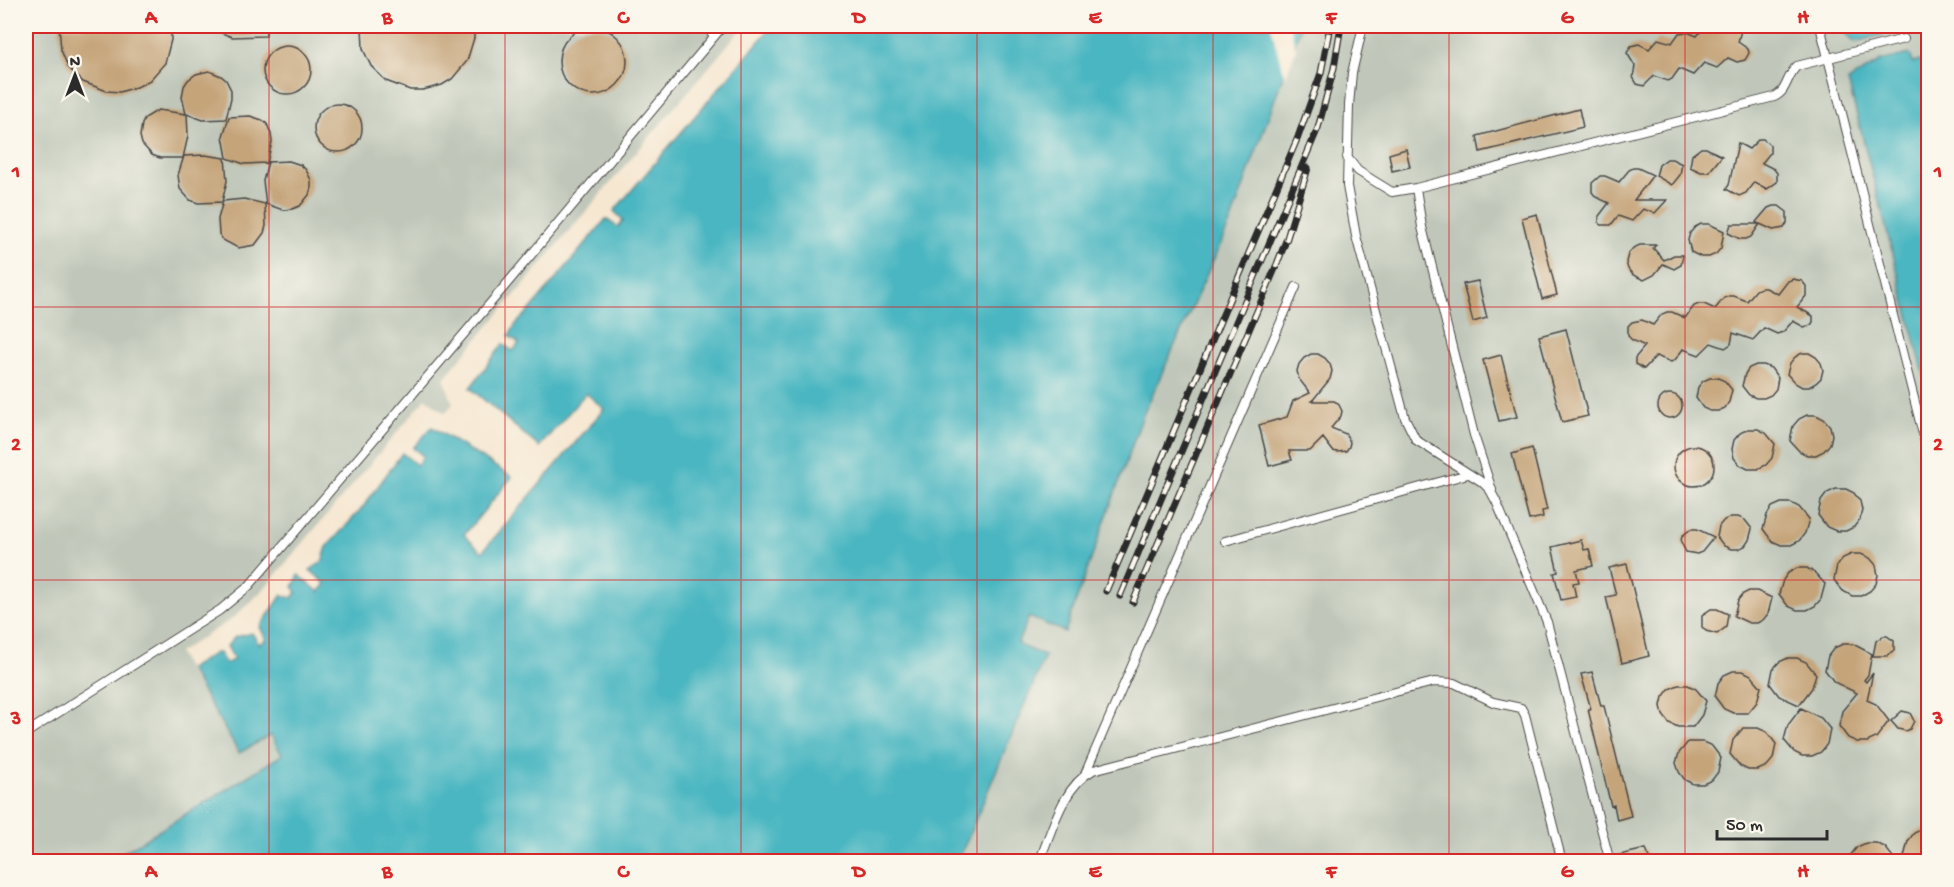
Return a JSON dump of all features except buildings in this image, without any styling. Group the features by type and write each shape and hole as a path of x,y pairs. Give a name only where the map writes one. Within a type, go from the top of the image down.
{"lane":[{"path":"705,26 714,36"},
{"path":"26,733 220,610 249,586 723,26"},
{"path":"1363,26 1352,73 1347,186 1350,210 1408,428 1416,440 1425,447 1482,482 1496,501"},
{"path":"1820,26 1929,454"},
{"path":"1347,156 1358,171 1392,192 1416,188 1774,97 1783,92 1791,73 1797,66 1904,39"},
{"path":"1416,188 1422,227 1474,435 1496,501 1547,622 1610,861"},
{"path":"1039,861 1071,789 1085,774 1296,287"},
{"path":"1225,541 1468,474"},
{"path":"1085,774 1112,764 1411,687 1434,682 1454,683 1493,702 1519,707 1523,711 1562,861"}],"shaded area":[{"path":"26,26 744,26 444,378 453,404 445,413 426,398 263,590 232,619 178,653 238,753 271,735 282,755 108,861 26,861"},
{"path":"1301,26 1835,26 1904,29 1903,26 1926,26 1928,59 1913,63 1910,54 1881,61 1848,81 1928,390 1928,861 958,862 1045,656 1021,646 1018,642 1029,617 1065,632 1143,415 1231,221"}],"water":[{"path":"772,26 1301,26 1231,221 1143,415 1065,632 1029,617 1018,642 1021,646 1045,656 958,861 108,862 282,755 271,735 239,753 189,669 215,653 219,653 226,664 234,659 227,646 235,637 252,633 259,644 266,640 260,627 282,595 292,598 297,592 293,587 299,575 319,592 326,584 310,570 322,562 327,547 363,507 402,453 417,465 423,456 413,448 432,427 512,477 464,535 482,552 604,409 586,393 539,447 470,388 503,344 513,351 519,343 509,336 516,324 606,219 618,227 623,220 614,211"},
{"path":"1835,26 1903,26 1904,29 1856,42"},
{"path":"1910,54 1913,63 1928,59 1928,390 1848,81 1881,61"}],"pier":[{"path":"1271,26 1290,26 1296,49 1285,79"}],"railway":[{"path":"1106,591 1298,137 1321,73 1330,26"},
{"path":"1120,596 1318,128 1334,68 1341,26"},
{"path":"1133,602 1277,264 1308,168"}]}
